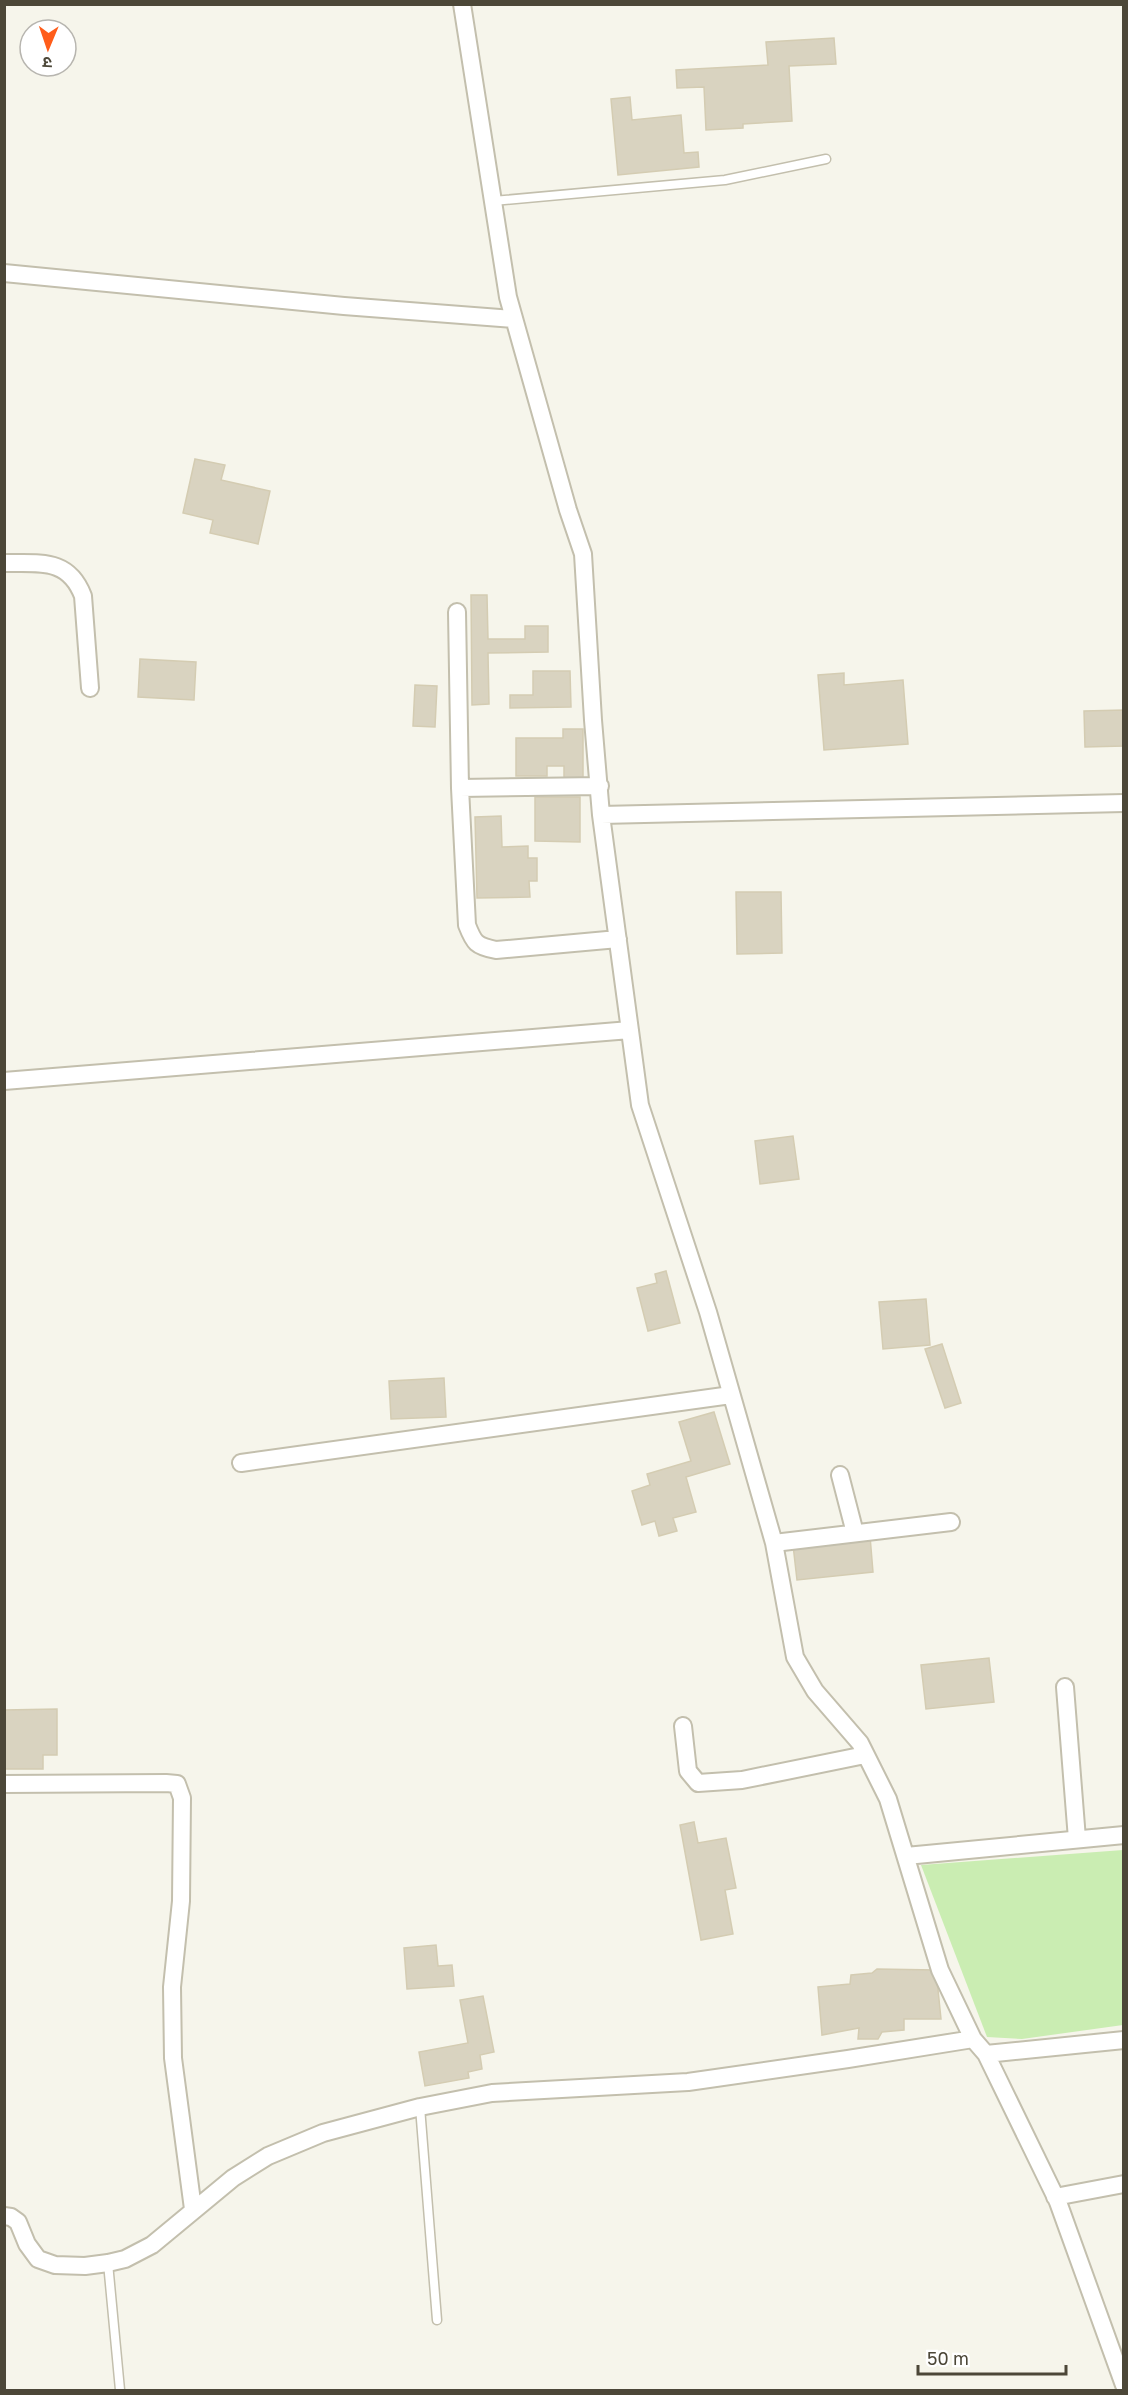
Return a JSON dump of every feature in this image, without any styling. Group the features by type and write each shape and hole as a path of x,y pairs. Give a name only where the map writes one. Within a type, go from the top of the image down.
{"street":[{"path":"462,4 508,297 568,510 583,554 601,815 640,1105 708,1312 774,1543 795,1657 815,1691 860,1743 888,1798 940,1970 973,2039 986,2054 1055,2197 1124,2385"},
{"path":"4,273 344,306 514,319"},
{"path":"4,563 44,564 63,568 78,583 83,596 90,688"},
{"path":"457,612 460,788 467,925 472,939 480,947 495,950 618,939"},
{"path":"460,788 600,786"},
{"path":"601,815 1124,803"},
{"path":"4,1081 630,1030"},
{"path":"241,1463 731,1395"},
{"path":"840,1475 855,1533"},
{"path":"774,1543 951,1522"},
{"path":"1065,1687 1077,1839"},
{"path":"683,1726 688,1771 698,1783 742,1780 865,1755"},
{"path":"4,1784 177,1784 182,1798 181,1878 172,1987 173,2058 193,2209"},
{"path":"906,1856 1124,1835"},
{"path":"4,2216 11,2217 18,2222 27,2244 38,2259 55,2265 85,2266 108,2263 125,2259 152,2245 233,2178 268,2156 323,2133 420,2107 492,2093 688,2082 848,2060 973,2039"},
{"path":"986,2054 1124,2040"},
{"path":"1055,2197 1124,2184"}],"lane":[{"path":"493,201 725,180 826,159"},
{"path":"420,2107 437,2320"},
{"path":"108,2263 120,2391"}],"green space":[{"path":"1123,1850 1123,2025 1022,2039 987,2037 921,1865"}],"building":[{"path":"834,38 836,64 789,66 792,121 743,124 743,128 706,130 704,87 677,88 676,70 768,65 766,42"},
{"path":"630,97 632,120 681,115 684,153 698,152 699,167 618,175 611,99"},
{"path":"195,459 225,465 221,480 270,491 258,544 210,533 213,520 183,513"},
{"path":"471,595 487,595 488,639 525,639 525,626 548,626 548,652 488,653 489,704 472,705"},
{"path":"140,659 196,662 194,700 138,697"},
{"path":"533,671 570,671 571,707 510,708 510,695 533,695"},
{"path":"844,673 844,685 903,680 908,744 824,750 818,675"},
{"path":"415,685 437,686 435,727 413,726"},
{"path":"1124,710 1124,746 1085,747 1084,711"},
{"path":"563,729 583,729 583,780 564,780 564,766 547,766 547,776 516,776 516,738 563,738"},
{"path":"535,797 580,797 580,842 535,841"},
{"path":"501,816 502,847 528,846 528,858 537,858 537,881 529,881 530,897 477,898 475,817"},
{"path":"736,892 781,892 782,953 737,954"},
{"path":"793,1136 799,1179 760,1184 755,1141"},
{"path":"666,1271 680,1323 648,1331 637,1288 657,1283 655,1274"},
{"path":"926,1299 930,1345 883,1349 879,1302"},
{"path":"942,1344 961,1403 945,1408 925,1349"},
{"path":"444,1378 446,1417 391,1419 389,1381"},
{"path":"714,1412 730,1464 686,1477 696,1512 673,1518 677,1531 659,1536 655,1521 642,1525 632,1491 650,1485 647,1474 691,1461 679,1422"},
{"path":"870,1536 873,1572 797,1580 793,1545"},
{"path":"989,1658 994,1702 926,1709 921,1665"},
{"path":"57,1709 57,1755 43,1755 43,1769 4,1769 4,1710"},
{"path":"694,1822 698,1843 726,1838 736,1888 725,1890 733,1934 701,1940 680,1825"},
{"path":"436,1945 438,1966 452,1965 454,1986 407,1989 404,1948"},
{"path":"877,1969 936,1970 941,2019 904,2019 904,2030 882,2032 878,2039 858,2039 859,2028 822,2035 818,1987 850,1984 851,1975 872,1973"},
{"path":"483,1996 494,2052 480,2055 482,2069 468,2072 469,2078 425,2086 419,2052 468,2043 460,2000"}]}
